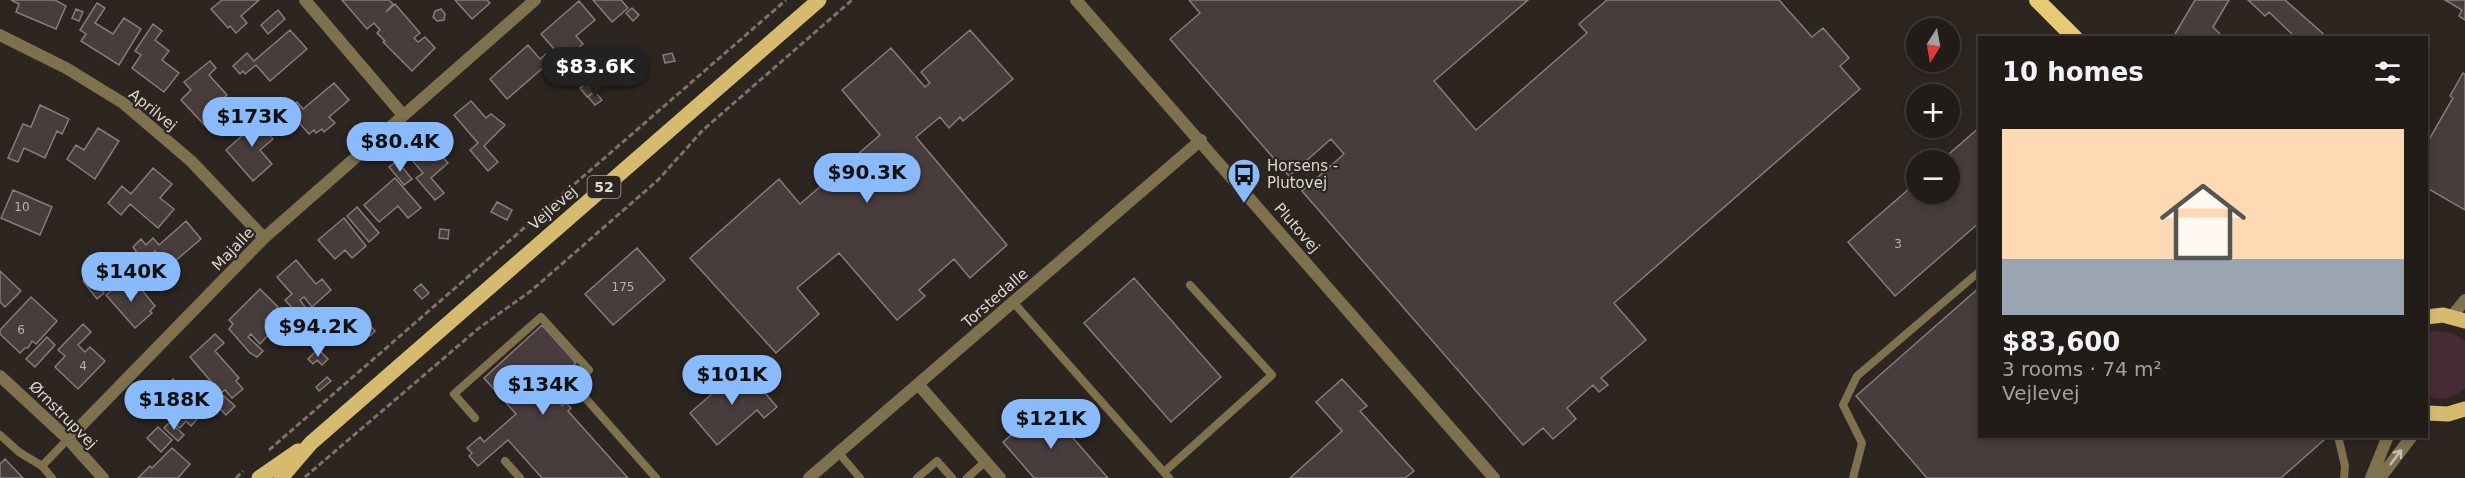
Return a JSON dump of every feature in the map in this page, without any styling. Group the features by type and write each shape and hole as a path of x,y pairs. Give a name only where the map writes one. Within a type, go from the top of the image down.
{"highway":[{"path":"2037,0 2073,36"}],"main road":[{"name":"Vejlevej","path":"259,478 311,443 819,0"},
{"path":"2428,317 2443,315 2459,319"},
{"path":"2428,414 2448,414 2465,409"},
{"name":"Vejlevej","path":"281,478 311,443"}],"street":[{"path":"305,0 403,115"},
{"name":"Majalle","path":"68,439 264,238 535,0"},
{"name":"Plutovej","path":"1076,0 1201,140 1494,478"},
{"name":"Aprilvej","path":"0,35 66,68 123,103 191,161 264,238"},
{"name":"Torstedalle","path":"808,478 1201,140"},
{"path":"2459,319 2465,300"},
{"name":"Ørnstrupvej","path":"0,376 68,439 103,478"},
{"path":"918,384 1000,478"},
{"path":"2372,478 2387,438"},
{"path":"2380,478 2410,438"}],"lane":[{"path":"1853,478 1862,444 1843,405 1857,376 1978,273"},
{"path":"1013,302 1167,475 1272,375 1190,285"},
{"path":"475,418 454,394 541,317 589,370 573,384 656,478"},
{"path":"0,435 19,452 42,466 52,478"},
{"path":"2338,438 2345,466 2344,478"},
{"path":"42,466 68,439"},
{"path":"838,452 860,478"},
{"path":"505,461 520,478"},
{"path":"917,478 937,461 951,478"},
{"path":"967,478 986,461"}],"path":[{"path":"263,455 786,0"},
{"path":"304,478 479,328 532,290 658,180 703,130 852,0"},
{"path":"236,478 245,470"}],"shaded area":[{"path":"2434,331 2453,333 2465,341 2465,388 2447,398 2428,396 2428,334"}],"building":[{"path":"11,0 55,0 66,6 56,29 16,12 19,4"},
{"path":"222,0 259,0 241,16 247,23 236,33 230,26 228,28 211,9"},
{"path":"342,0 389,0 393,4 386,12 395,4 420,33 414,38 418,42 425,37 435,48 412,71 383,42 385,41 377,33 380,30 374,23 367,29"},
{"path":"455,0 487,0 490,3 472,19"},
{"path":"593,0 621,0 628,8 612,22"},
{"path":"1189,0 1528,0 1434,81 1476,130 1587,33 1579,24 1607,0 1779,0 1812,37 1823,28 1849,58 1840,66 1860,89 1614,303 1646,340 1601,378 1608,385 1599,392 1593,385 1567,408 1576,419 1553,439 1543,428 1523,445 1302,191 1344,154 1331,139 1289,176 1170,39 1200,13"},
{"path":"2195,0 2229,0 2213,27 2222,36 2177,36 2175,34"},
{"path":"2248,0 2285,0 2326,36 2292,36 2269,12 2265,16"},
{"path":"2445,0 2465,0 2465,20 2459,16 2462,10"},
{"path":"579,1 595,20 576,36 583,44 567,58 577,69 567,78 560,71 553,77 544,67 507,99 490,79 528,45 540,59 546,54 548,57 555,50 541,34"},
{"path":"97,3 105,8 95,23 113,34 124,18 141,29 119,65 81,41 86,34 80,30"},
{"path":"632,8 639,15 633,21 626,13"},
{"path":"76,9 83,12 79,21 72,18"},
{"path":"441,9 445,14 444,20 437,21 433,17 435,11"},
{"path":"278,10 285,19 268,34 261,25"},
{"path":"153,24 162,31 155,40 169,51 162,60 179,73 164,92 132,68 141,55 135,51"},
{"path":"290,30 307,49 270,81 256,65 245,74 243,71 240,74 233,66 247,53 254,61"},
{"path":"970,30 1013,79 963,121 960,117 949,128 940,117 916,137 1007,245 970,278 954,259 919,290 925,296 897,320 839,253 797,288 819,314 776,353 690,258 779,179 800,204 880,135 842,90 891,48 925,87 930,83 921,72"},
{"path":"672,53 675,61 665,63 663,55"},
{"path":"210,61 216,68 209,75 227,95 217,104 228,116 211,132 181,100 191,90 184,82"},
{"path":"2463,73 2465,74 2465,210 2428,189 2428,141 2453,98 2450,96"},
{"path":"334,83 349,100 329,117 335,123 324,132 322,129 316,133 314,130 309,134 295,118 289,124 281,115 297,102 303,109"},
{"path":"586,84 593,92 587,97 580,88"},
{"path":"595,92 602,100 595,105 588,97"},
{"path":"471,101 486,118 491,114 505,125 484,146 498,162 488,171 470,150 478,143 454,115"},
{"path":"40,105 69,119 62,134 57,131 45,158 24,148 18,162 8,158 23,124 31,127"},
{"path":"259,112 263,117 258,122 273,139 260,150 272,164 253,181 226,150 244,134 238,128"},
{"path":"98,128 119,141 95,179 67,159 76,145 84,150"},
{"path":"1978,129 1978,224 1895,296 1848,242 1906,192 1906,204 1960,204 1960,150 1954,150"},
{"path":"433,132 446,147 439,153 448,163 431,178 444,193 435,200 416,178 423,173 407,154"},
{"path":"397,161 412,179 404,185 389,167"},
{"path":"153,168 172,184 160,198 174,209 158,228 130,204 121,215 108,203 122,186 131,194"},
{"path":"395,178 421,208 408,218 398,206 379,222 364,205"},
{"path":"13,190 52,207 40,235 1,218"},
{"path":"497,202 512,210 507,220 491,212"},
{"path":"357,207 379,233 369,242 347,216"},
{"path":"344,218 366,246 352,258 345,250 335,259 318,240"},
{"path":"186,221 201,239 168,267 155,251 143,261 133,247 141,239 146,245 153,238 159,245"},
{"path":"440,229 449,230 448,239 439,238"},
{"path":"637,248 665,280 613,325 585,294"},
{"path":"296,260 316,284 322,279 331,290 312,307 304,297 300,300 318,325 312,330 285,300 292,294 277,277"},
{"path":"0,271 21,291 5,307 0,302"},
{"path":"90,275 104,293 97,299 83,281"},
{"path":"1134,278 1221,377 1171,422 1084,323"},
{"path":"124,280 136,294 141,289 155,306 150,311 152,313 135,328 106,295"},
{"path":"421,284 429,293 422,299 414,290"},
{"path":"260,289 278,307 265,320 272,327 270,333 260,344 251,334 248,337 263,351 257,357 250,353 229,329 233,324 229,320"},
{"path":"1978,289 1978,438 2322,438 2324,440 2281,478 1927,478 1856,396"},
{"path":"31,297 57,321 36,344 32,341 28,348 20,353 0,334 0,330"},
{"path":"368,323 375,331 370,336 362,328"},
{"path":"83,324 91,332 78,345 85,352 90,347 105,361 78,389 55,367 65,356 58,350"},
{"path":"542,325 576,363 547,389 562,406 566,403 571,408 568,411 628,478 542,478 508,440 478,466 469,456 472,453 467,448 480,437 484,442 516,414 484,378"},
{"path":"215,334 224,343 215,351 239,378 236,381 243,389 232,398 225,390 221,393 190,357"},
{"path":"47,337 55,345 35,367 26,359"},
{"path":"318,349 328,359 322,365 317,360 313,364 308,359"},
{"path":"743,367 777,407 764,418 757,410 717,445 690,413"},
{"path":"327,377 331,381 319,391 316,387"},
{"path":"173,379 188,393 182,399 199,417 191,426 186,421 180,428 150,401"},
{"path":"1342,379 1367,406 1360,411 1414,471 1405,478 1290,478 1342,431 1316,402"},
{"path":"216,389 235,406 226,415 208,396"},
{"path":"1045,406 1108,478 1034,478 1003,442"},
{"path":"170,422 184,435 178,441 164,428"},
{"path":"158,427 172,440 161,452 147,438"},
{"path":"172,448 190,464 178,478 138,478 150,466 152,468"},
{"path":"5,459 23,478 0,478 0,464"}],"place":[{"name":"Horsens - Plutovej","path":"1244,204"}]}
